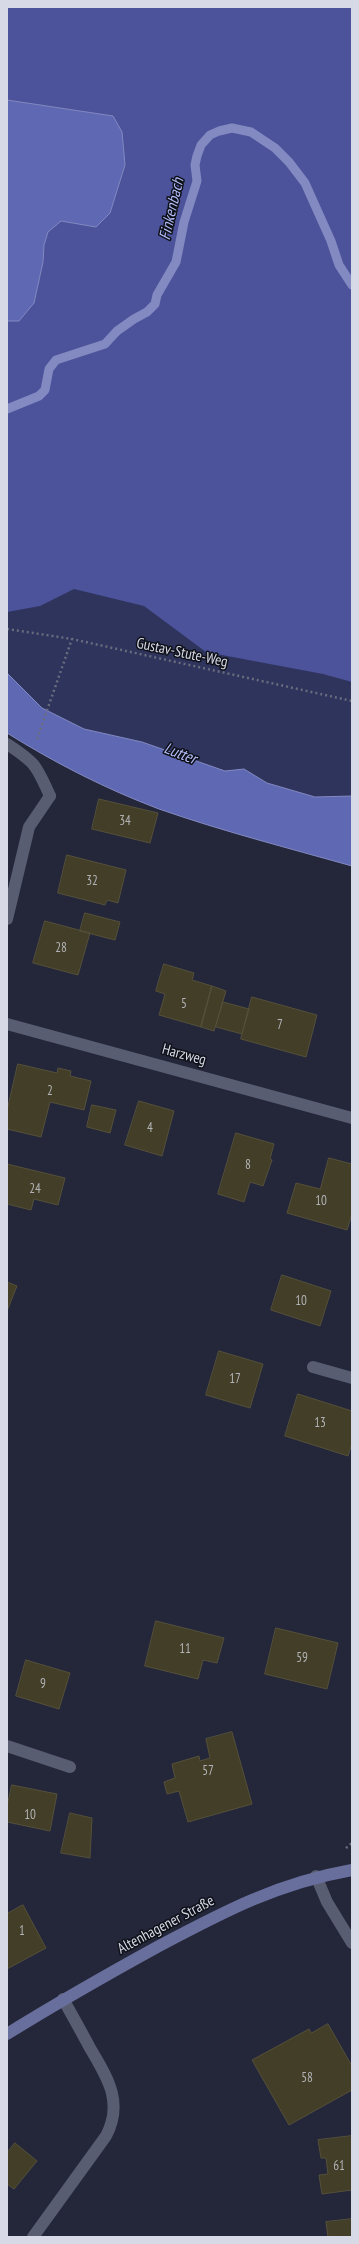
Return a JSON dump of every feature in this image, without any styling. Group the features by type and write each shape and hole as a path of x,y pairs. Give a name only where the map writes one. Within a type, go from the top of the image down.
{"main road":[{"name":"Altenhagener Straße","path":"7,2034 63,1999 224,1912 271,1892 316,1876 352,1870"}],"street":[{"path":"7,744 30,759 38,768 50,796 29,828 7,919"},
{"name":"Harzweg","path":"7,1024 352,1118"},
{"path":"313,1367 352,1378"},
{"path":"7,1746 70,1767"},
{"path":"316,1876 330,1908 352,1943"},
{"path":"33,2237 106,2136 112,2125 114,2112 114,2096 109,2080 63,1999"}],"path":[{"name":"Gustav-Stute-Weg","path":"7,629 72,640 352,701"},
{"path":"35,744 72,640"}],"shaded area":[{"path":"7,7 352,7 352,796 315,797 267,783 244,769 225,771 142,742 84,729 42,708 7,673"},
{"path":"7,7 352,7 352,682 323,674 206,652 144,606 74,589 40,606 7,612 7,321 19,321 34,303 43,262 44,245 48,232 60,221 96,227 110,213 125,165 113,116 7,100"},
{"path":"7,100 113,116 122,132 125,165 110,213 96,227 61,221 48,232 44,245 43,262 34,303 19,321 7,321"},
{"path":"7,673 42,708 84,729 142,742 225,771 244,769 267,783 315,797 352,796 352,866 231,832 159,809 100,784 44,755 7,733"}],"building":[{"path":"99,799 158,813 150,843 92,829"},
{"path":"67,855 126,870 118,903 107,900 105,905 58,893"},
{"path":"85,913 120,922 115,940 80,931"},
{"path":"45,921 90,933 78,975 33,963"},
{"path":"164,964 194,973 192,980 212,986 201,1027 159,1015 165,994 156,991"},
{"path":"212,986 226,991 214,1031 201,1027"},
{"path":"252,997 317,1015 306,1057 241,1039"},
{"path":"223,1002 249,1009 242,1034 216,1027"},
{"path":"18,1064 57,1073 58,1068 71,1071 70,1076 91,1081 84,1110 50,1102 41,1137 7,1129 7,1111"},
{"path":"139,1101 174,1111 162,1156 125,1145"},
{"path":"92,1105 116,1110 110,1133 87,1127"},
{"path":"236,1133 274,1144 270,1159 272,1160 263,1186 250,1182 244,1202 218,1194"},
{"path":"329,1158 352,1164 352,1214 347,1230 287,1213 296,1183 320,1189"},
{"path":"7,1164 65,1178 58,1205 34,1199 31,1210 7,1204"},
{"path":"282,1275 331,1291 320,1326 271,1310"},
{"path":"7,1282 17,1286 7,1311"},
{"path":"219,1351 263,1364 250,1408 206,1395"},
{"path":"298,1394 352,1411 352,1443 348,1456 285,1436"},
{"path":"156,1621 224,1638 217,1663 203,1660 198,1679 145,1666"},
{"path":"276,1628 338,1643 327,1689 265,1674"},
{"path":"26,1660 70,1673 59,1709 16,1696"},
{"path":"232,1732 252,1804 188,1822 179,1791 167,1794 164,1782 175,1778 172,1764 199,1756 200,1761 210,1758 206,1739"},
{"path":"12,1785 57,1794 50,1831 7,1822 7,1807"},
{"path":"70,1813 92,1818 90,1858 61,1853"},
{"path":"23,1905 46,1948 7,1969 7,1914"},
{"path":"328,2024 352,2066 352,2090 289,2125 252,2060 309,2029 311,2033"},
{"path":"352,2136 352,2190 322,2194 319,2175 328,2174 326,2158 321,2158 318,2140"},
{"path":"15,2143 37,2161 14,2189 7,2184 7,2153"},
{"path":"352,2219 352,2237 328,2237 326,2222"}],"waterway":[{"name":"Finkenbach","path":"7,409 39,396 45,390 49,369 56,360 105,344 117,331 147,312 155,304 157,295 176,262 184,222 197,181 195,165 201,145 210,135 219,131 232,128 251,132 275,148 289,162 305,183 331,241 339,265 352,285"}],"water label":[{"name":"Lutter","path":"180,754"}]}
